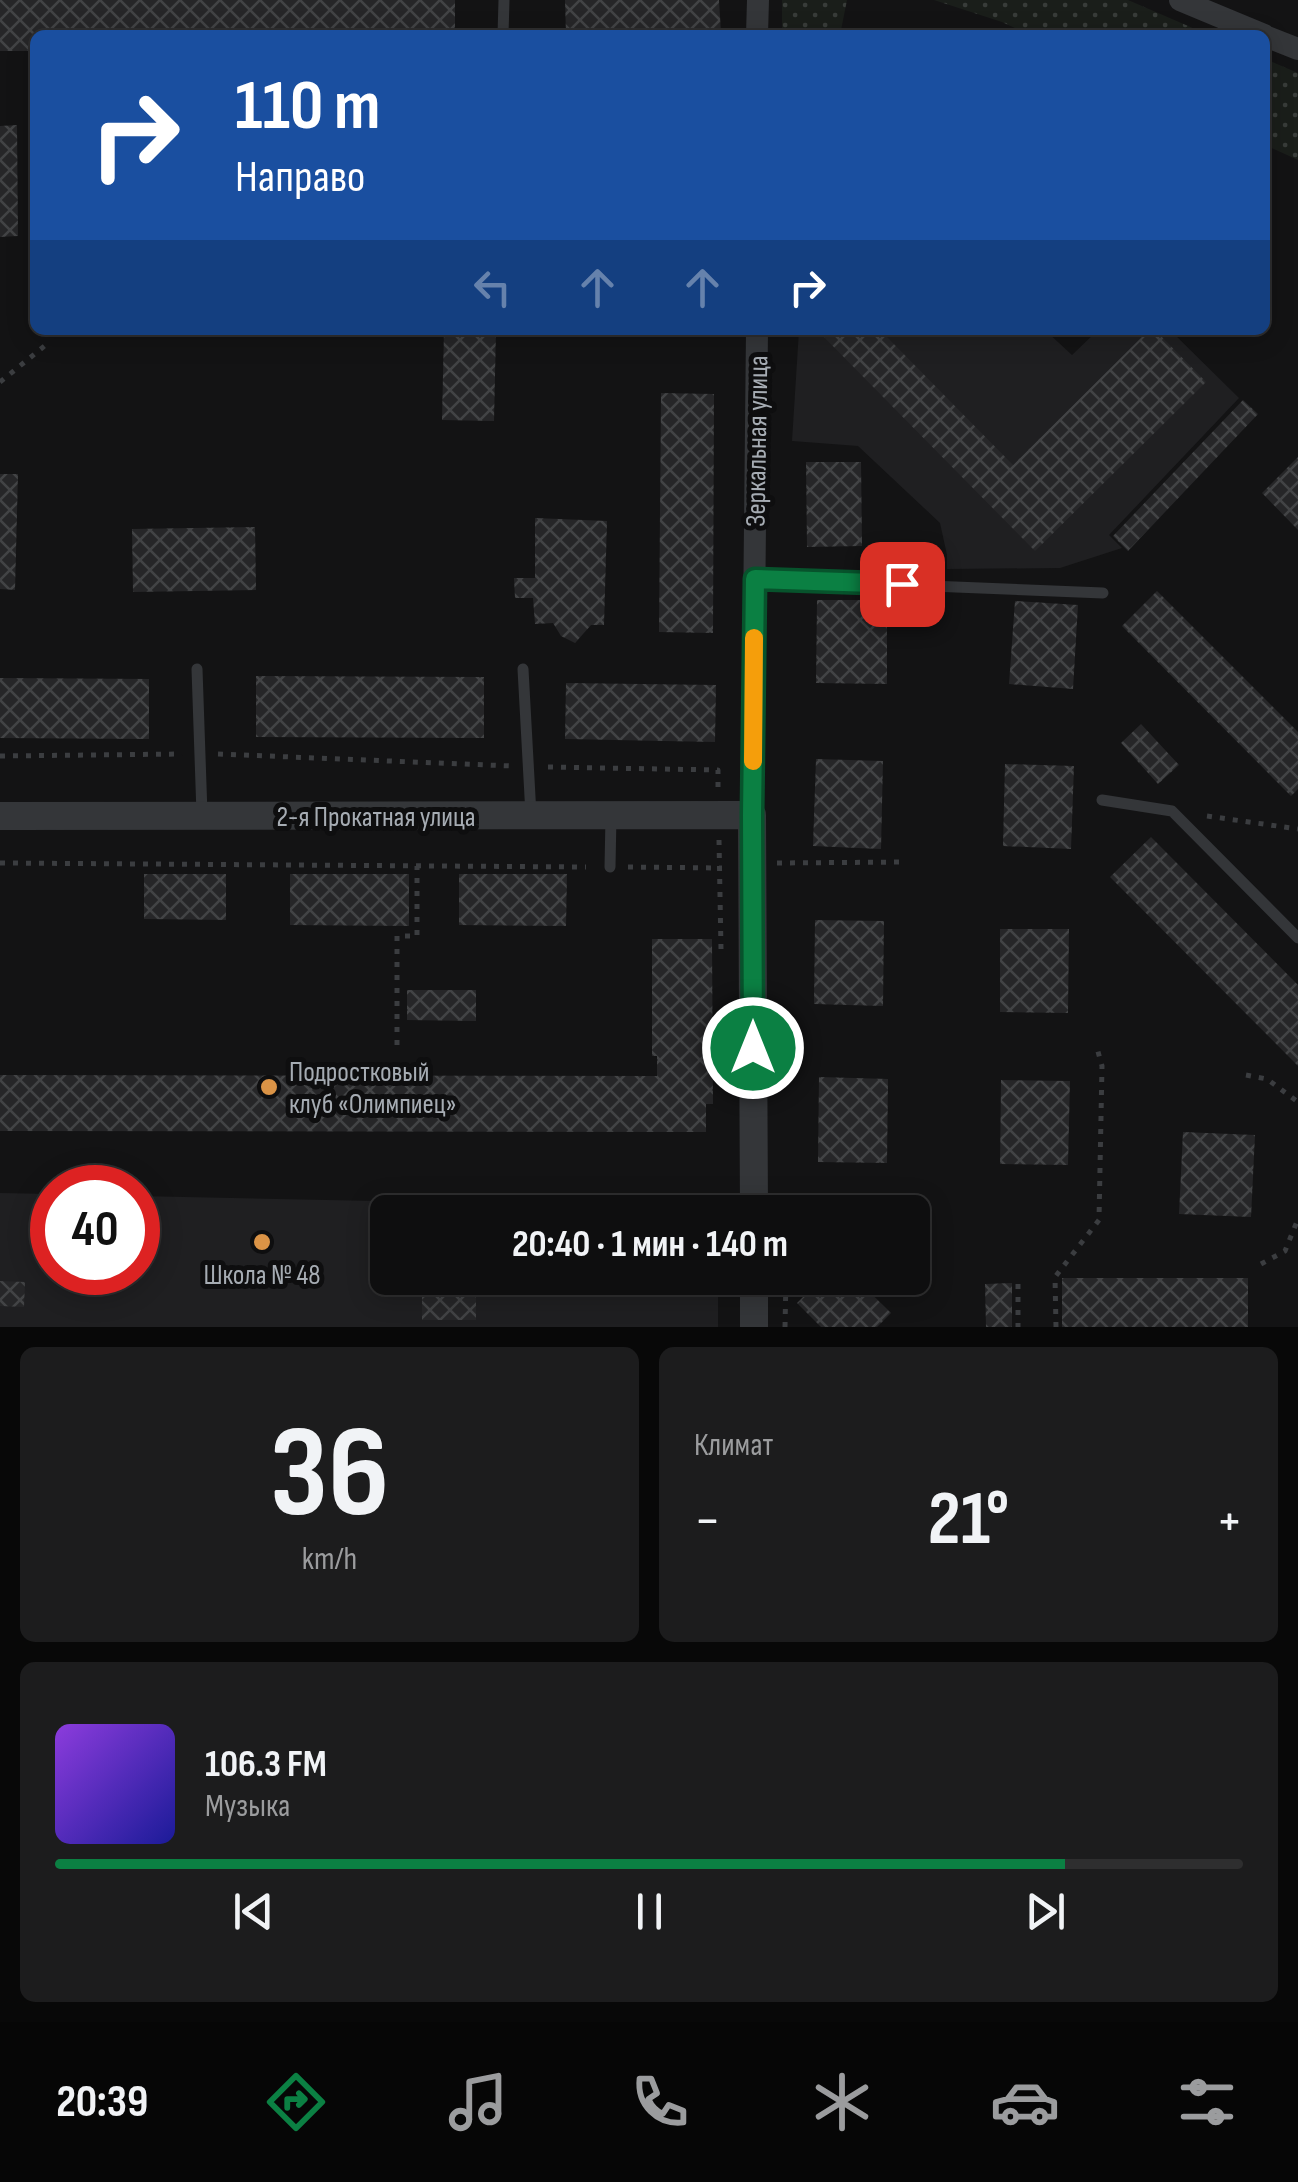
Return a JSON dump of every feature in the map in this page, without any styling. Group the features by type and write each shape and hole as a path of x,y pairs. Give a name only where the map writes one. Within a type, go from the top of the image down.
{"street":[{"path":"758,0 758,30"},
{"path":"1180,0 1252,30"},
{"path":"1270,38 1298,50"},
{"name":"Зеркальная улица","path":"754,1195 752,815 758,335"},
{"name":"2-я Прокатная улица","path":"0,816 752,815"},
{"path":"754,1295 754,1327"}],"lane":[{"path":"502,30 504,0"},
{"path":"755,579 1103,593"},
{"path":"198,668 202,816"},
{"path":"523,669 530,816"},
{"path":"1102,800 1172,811 1298,938"},
{"path":"610,867 612,816"}],"path":[{"path":"0,382 48,344"},
{"path":"0,756 200,753 718,770 719,868"},
{"path":"1172,811 1298,828"},
{"path":"0,862 586,867"},
{"path":"625,867 903,862"},
{"path":"397,1045 397,936 417,936 416,866"},
{"path":"1056,1327 1055,1277 1099,1220 1102,1066 1097,1048"},
{"path":"1246,1075 1267,1079 1298,1102"},
{"path":"1261,1264 1285,1250 1298,1219"},
{"path":"1018,1284 1018,1327"},
{"path":"786,1295 786,1327"}],"shaded area":[{"path":"782,0 847,0 841,30 782,30"},
{"path":"934,0 1128,0 1197,30 1019,30"},
{"path":"1270,61 1298,73 1298,160 1270,147"},
{"path":"799,335 1050,335 1072,355 1093,335 1175,335 1239,398 1109,535 1122,548 1060,568 947,569 940,523 858,446 792,441"},
{"name":"Школа № 48","path":"0,1193 30,1194 30,1295 160,1295 160,1196 370,1201 370,1295 718,1295 718,1327 0,1327"}],"building":[{"path":"0,0 455,0 455,30 30,30 30,51 0,51"},
{"path":"565,0 719,0 721,30 566,30"},
{"path":"17,125 18,236 0,237 0,126"},
{"path":"444,335 496,335 494,421 442,420"},
{"path":"822,335 885,335 1013,465 1144,335 1160,335 1206,382 1035,551"},
{"path":"661,393 714,394 713,633 659,632"},
{"path":"1243,400 1258,414 1128,551 1113,536"},
{"path":"1298,457 1298,530 1262,493"},
{"path":"806,462 861,462 862,546 807,547"},
{"path":"0,474 18,474 15,590 0,589"},
{"path":"535,518 607,521 604,625 591,625 575,643 561,636 553,623 535,624 533,598 515,598 514,578 535,578"},
{"path":"255,527 256,590 133,592 132,529"},
{"path":"1157,591 1298,732 1298,789 1291,796 1122,626"},
{"path":"817,600 887,600 887,684 816,683"},
{"path":"1015,601 1078,605 1073,689 1009,684"},
{"path":"256,676 484,677 484,738 256,737"},
{"path":"0,678 149,679 149,739 0,738"},
{"path":"566,683 716,685 715,742 565,739"},
{"path":"1141,724 1179,765 1158,784 1121,743"},
{"path":"816,759 883,761 881,849 813,846"},
{"path":"1005,764 1074,766 1071,849 1003,846"},
{"path":"1151,837 1298,985 1298,1066 1110,877"},
{"path":"144,874 226,874 226,920 144,919"},
{"path":"290,874 409,874 409,926 290,925"},
{"path":"459,874 567,874 566,926 459,925"},
{"path":"815,920 884,921 883,1006 814,1004"},
{"path":"1000,929 1069,929 1068,1013 1000,1012"},
{"path":"652,939 712,939 713,1104 706,1104 706,1132 0,1131 0,1075 657,1076 657,1056 652,1056"},
{"path":"407,990 476,990 476,1021 407,1020"},
{"path":"819,1077 888,1079 887,1163 818,1162"},
{"path":"1001,1080 1070,1081 1068,1165 1000,1164"},
{"path":"1183,1132 1255,1135 1251,1217 1179,1214"},
{"path":"1062,1278 1248,1278 1248,1327 1062,1327"},
{"path":"0,1281 25,1282 24,1307 0,1306"},
{"path":"1012,1283 1012,1327 986,1327 985,1284"},
{"path":"422,1295 476,1295 476,1320 422,1320"},
{"path":"805,1295 872,1295 891,1313 877,1327 821,1327 797,1303"}],"slow traffic":[{"path":"753,761 754,638"}],"place":[{"name":"Подростковый клуб «Олимпиец»","path":"269,1087"},
{"name":"Школа № 48","path":"262,1242"}],"route":[{"path":"753,1048 755,579 902,584"}]}
